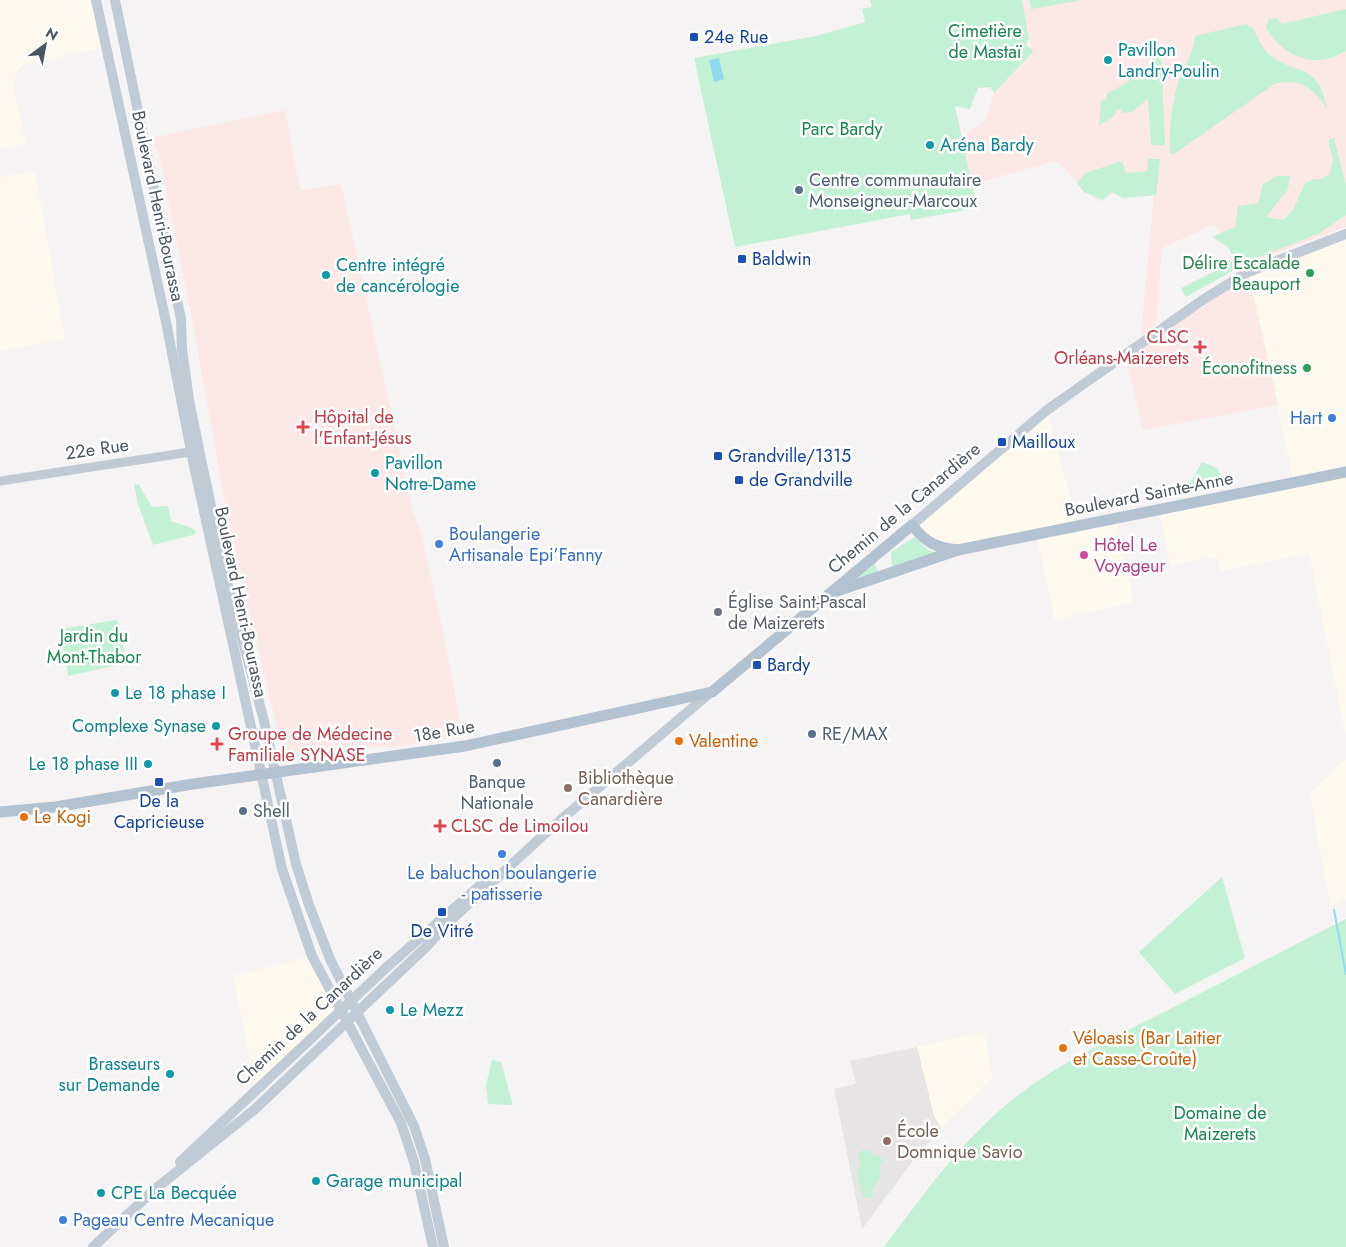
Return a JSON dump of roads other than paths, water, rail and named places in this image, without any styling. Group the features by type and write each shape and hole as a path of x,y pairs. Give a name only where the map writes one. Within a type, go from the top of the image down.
{"main road":[{"name":"Boulevard Henri-Bourassa","path":"96,0 195,452 282,869 296,916 312,956 346,1024 394,1108 406,1136 414,1162 432,1247"},
{"name":"Boulevard Henri-Bourassa","path":"115,0 181,319 195,452 263,717 296,864 320,937 350,1002 414,1126 425,1159 444,1247"},
{"name":"Chemin de la Canardière","path":"154,1190 254,1110 426,948 449,922 550,829 1047,410 1201,301 1248,272 1346,234"},
{"name":"Boulevard Sainte-Anne","path":"832,592 958,550 1346,472"},
{"name":"Boulevard Sainte-Anne","path":"912,525 922,538 932,545 958,550"},
{"name":"18e Rue","path":"0,812 54,806 465,746 712,692"},
{"name":"Chemin de la Canardière","path":"93,1247 154,1190 205,1137 418,939 484,882 496,880"}],"street":[{"name":"22e Rue","path":"0,481 195,452"}],"water":[{"path":"719,58 724,79 714,82 709,60"}],"waterway":[{"path":"1334,910 1346,974"}],"place":[{"name":"24e Rue","path":"694,37"},
{"name":"Pavillon Landry-Poulin","path":"1108,60"},
{"name":"Aréna Bardy","path":"930,145"},
{"name":"Centre communautaire Monseigneur-Marcoux","path":"799,190"},
{"name":"Baldwin","path":"742,259"},
{"name":"Délire Escalade Beauport","path":"1310,273"},
{"name":"Centre intégré de cancérologie","path":"326,275"},
{"name":"CLSC Orléans-Maizerets","path":"1200,347"},
{"name":"Éconofitness","path":"1307,368"},
{"name":"Hart","path":"1332,418"},
{"name":"Hôpital de l'Enfant-Jésus","path":"303,427"},
{"name":"Mailloux","path":"1002,442"},
{"name":"Grandville/1315","path":"718,456"},
{"name":"Pavillon Notre-Dame","path":"375,473"},
{"name":"de Grandville","path":"739,480"},
{"name":"Boulangerie Artisanale Epi’Fanny","path":"439,544"},
{"name":"Hôtel Le Voyageur","path":"1084,555"},
{"name":"Église Saint-Pascal de Maizerets","path":"718,612"},
{"name":"Bardy","path":"757,665"},
{"name":"Le 18 phase I","path":"115,693"},
{"name":"Complexe Synase","path":"216,726"},
{"name":"RE/MAX","path":"812,734"},
{"name":"Valentine","path":"679,741"},
{"name":"Groupe de Médecine Familiale SYNASE","path":"217,744"},
{"name":"Banque Nationale","path":"497,763"},
{"name":"Le 18 phase III","path":"148,764"},
{"name":"De la Capricieuse","path":"159,782"},
{"name":"Bibliothèque Canardière","path":"568,788"},
{"name":"Shell","path":"243,811"},
{"name":"Le Kogi","path":"24,817"},
{"name":"CLSC de Limoilou","path":"440,826"},
{"name":"Le baluchon boulangerie - patisserie","path":"502,854"},
{"name":"De Vitré","path":"442,912"},
{"name":"Le Mezz","path":"390,1010"},
{"name":"Véloasis (Bar Laitier et Casse-Croûte)","path":"1063,1048"},
{"name":"Brasseurs sur Demande","path":"170,1074"},
{"name":"École Domnique Savio","path":"887,1141"},
{"name":"Garage municipal","path":"316,1181"},
{"name":"CPE La Becquée","path":"101,1193"},
{"name":"Pageau Centre Mecanique","path":"63,1220"}],"park label":[{"name":"Cimetière de Mastaï","path":"985,41"},
{"name":"Parc Bardy","path":"842,129"},
{"name":"Jardin du Mont-Thabor","path":"94,646"},
{"name":"Domaine de Maizerets","path":"1220,1123"}]}
